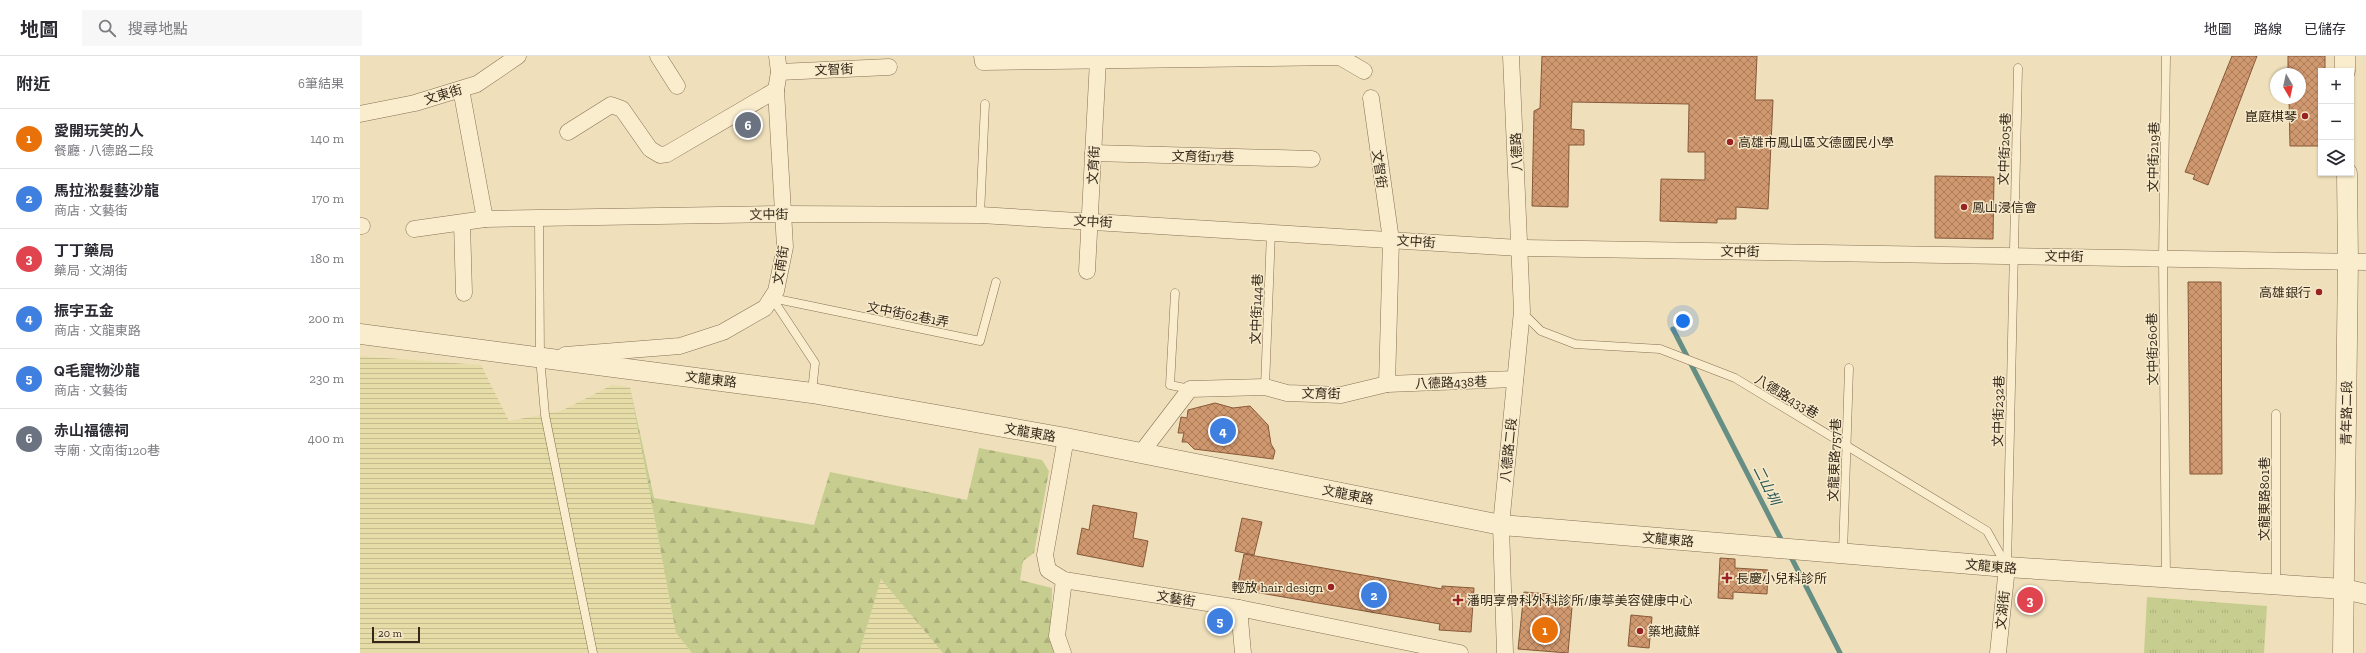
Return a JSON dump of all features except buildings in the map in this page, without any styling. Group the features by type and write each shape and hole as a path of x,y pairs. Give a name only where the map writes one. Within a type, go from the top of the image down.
{"street":[{"path":"658,56 677,86"},
{"path":"983,59 1098,60 1284,56 1340,57 1364,71"},
{"name":"八德路","path":"1511,56 1519,248"},
{"path":"2345,56 2345,68"},
{"name":"文東街","path":"360,114 415,103 477,84 516,57"},
{"name":"文育街","path":"1087,271 1098,60"},
{"name":"文智街","path":"778,64 890,67"},
{"name":"文南街","path":"540,357 680,346 723,332 765,308 776,291 785,247 776,90 778,64"},
{"path":"461,89 485,218"},
{"path":"568,132 611,105 616,105 622,109 650,149 660,155 667,154 776,90"},
{"name":"文智街","path":"1371,98 1391,240"},
{"name":"文育街17巷","path":"1093,153 1312,158"},
{"name":"青年路二段","path":"2343,653 2344,589 2357,261 2347,176"},
{"name":"文中街","path":"414,229 462,223 485,218 784,214 980,215 1519,248 2357,261"},
{"path":"462,223 464,293"},
{"path":"1387,384 1391,240"},
{"name":"八德路二段","path":"1505,653 1501,525 1522,311 1519,248"},
{"name":"文龍東路","path":"360,334 812,393 1066,438 1501,525 2007,567 2344,589 2366,594"},
{"name":"八德路438巷","path":"1387,384 1515,379"},
{"name":"文育街","path":"1190,389 1265,387 1287,393 1341,395 1387,384"},
{"path":"1141,453 1190,389"},
{"name":"文藝街","path":"1066,438 1045,554 1048,570 1064,580 1239,608 1460,653"},
{"name":"文湖街","path":"1998,653 2007,567"},
{"path":"1063,653 1057,636 1064,580"},
{"path":"2344,589 2366,580"},
{"path":"1239,608 1243,653"}],"lane":[{"name":"文中街219巷","path":"2163,258 2166,56"},
{"name":"文中街205巷","path":"2013,255 2018,68"},
{"path":"980,215 985,104"},
{"path":"539,218 540,357 545,415 593,653"},
{"name":"文中街144巷","path":"1265,387 1271,232"},
{"name":"文中街232巷","path":"2007,567 2013,255"},
{"name":"文中街260巷","path":"2163,258 2166,578"},
{"name":"文中街62巷1弄","path":"772,298 980,341 996,282"},
{"path":"1175,293 1170,385 1190,389"},
{"path":"772,298 815,363 812,393"},
{"name":"八德路433巷","path":"1522,311 1541,331 1575,344 1660,349 1735,378 1987,530 2007,567"},
{"name":"文龍東路757巷","path":"1843,553 1849,368"},
{"name":"文龍東路801巷","path":"2276,414 2276,585"}],"shaded area":[{"path":"360,356 481,365 509,421 561,411 612,385 630,387 676,633 692,653 360,653"},
{"path":"881,578 943,653 859,653"}],"green space":[{"path":"630,387 654,498 814,525 830,472 967,500 979,448 1042,460 1049,471 1034,553 1023,561 1020,580 1052,588 1051,636 1057,653 943,653 881,579 859,653 692,653 676,633"},
{"path":"2147,597 2267,606 2264,653 2144,653"}],"waterway":[{"name":"二山圳","path":"1673,329 1783,543"},
{"name":"二山圳","path":"1789,553 1840,653"}],"place":[{"name":"崑庭棋琴","path":"2305,116"},
{"name":"赤山福德祠","path":"748,125"},
{"name":"高雄市鳳山區文德國民小學","path":"1730,142"},
{"name":"鳳山浸信會","path":"1964,207"},
{"name":"高雄銀行","path":"2319,292"},
{"name":"振宇五金","path":"1223,431"},
{"name":"長慶小兒科診所","path":"1727,578"},
{"name":"輕放 hair design","path":"1331,587"},
{"name":"馬拉淞髮藝沙龍","path":"1374,595"},
{"name":"潘明享骨科外科診所/康葶美容健康中心","path":"1458,600"},
{"name":"丁丁藥局","path":"2030,600"},
{"name":"Q毛寵物沙龍","path":"1220,621"},
{"name":"愛開玩笑的人","path":"1545,630"},
{"name":"築地藏鮮","path":"1640,631"}]}
